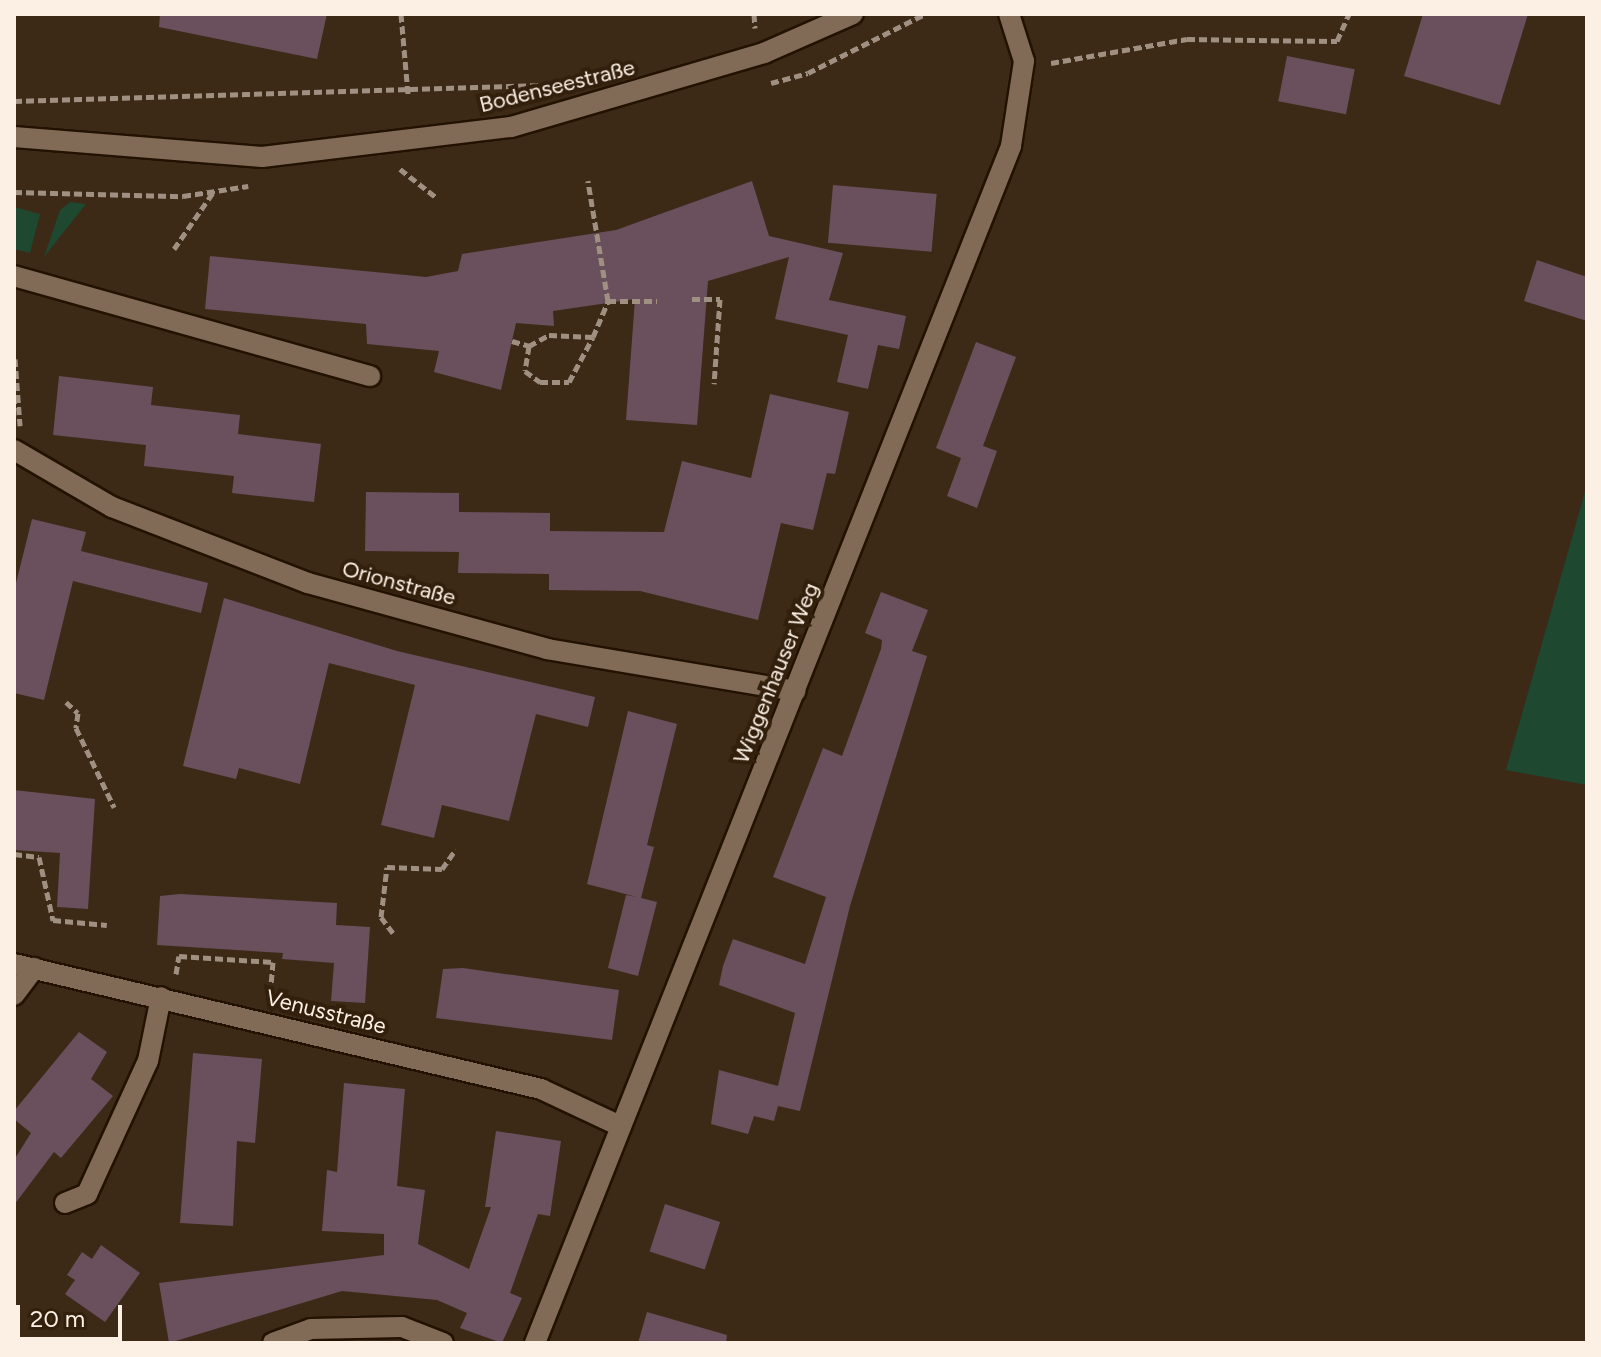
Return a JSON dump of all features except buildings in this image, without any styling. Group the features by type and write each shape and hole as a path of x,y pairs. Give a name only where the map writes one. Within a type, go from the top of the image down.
{"street":[{"name":"Bodenseestraße","path":"14,137 262,157 511,127 764,53 853,14"},
{"name":"Wiggenhauser Weg","path":"535,1343 1011,146 1024,61 1009,14"},
{"path":"14,276 370,376"},
{"name":"Orionstraße","path":"18,452 112,507 308,583 547,649 795,691"},
{"path":"14,995 24,966"},
{"name":"Venusstraße","path":"24,966 541,1089 620,1126"},
{"path":"65,1203 87,1194 94,1181 148,1061 167,998"},
{"path":"273,1343 311,1329 402,1327 443,1343"}],"path":[{"path":"401,14 408,94"},
{"path":"754,14 755,28"},
{"path":"1024,61 1097,57 1187,39 1337,41 1349,14"},
{"path":"741,32 766,23"},
{"path":"14,101 408,94 554,85"},
{"path":"398,168 437,198"},
{"path":"529,346 525,371 540,382 569,382 608,301 588,181"},
{"path":"174,249 214,191"},
{"path":"692,299 720,299 714,384"},
{"path":"608,301 657,301"},
{"path":"546,325 549,335"},
{"path":"512,341 529,346 549,335 593,337"},
{"path":"15,359 18,452"},
{"path":"66,702 78,713 76,728 114,807"},
{"path":"393,933 381,917 387,867 442,869 456,849"},
{"path":"14,854 39,857 53,920 107,925"},
{"path":"167,998 179,956 273,962 269,1022"}],"green space":[{"path":"70,202 86,204 44,257 60,210"},
{"path":"14,207 40,214 30,253 14,249"},
{"path":"1587,485 1587,785 1506,770"}]}
